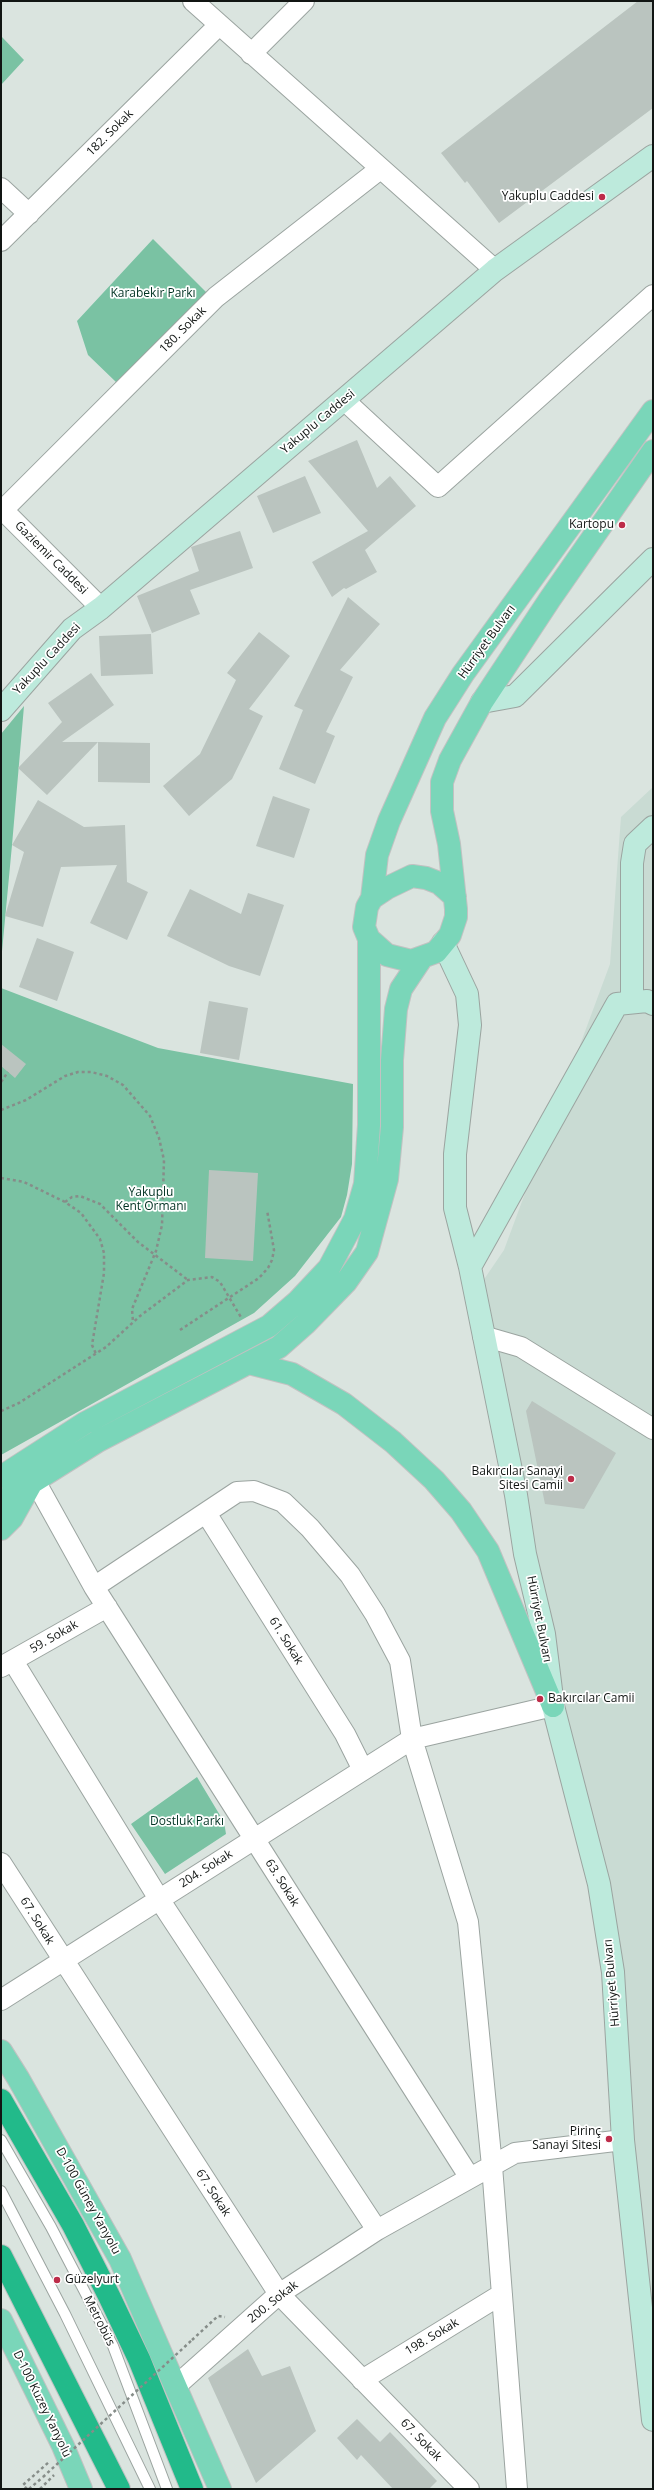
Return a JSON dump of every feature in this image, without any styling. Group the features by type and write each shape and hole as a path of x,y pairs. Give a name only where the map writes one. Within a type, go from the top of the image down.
{"highway":[{"path":"1,2100 73,2225 109,2296 139,2359 192,2489"},
{"path":"1,2256 119,2489"}],"main road":[{"name":"Hürriyet Bulvarı","path":"372,898 377,854 389,820 435,718 463,674 653,411"},
{"path":"369,939 387,955 411,961 421,959 436,952 450,935 456,917 455,897 449,844 442,811 442,782 450,760 482,702 653,450"},
{"path":"1,1477 85,1424 269,1326 298,1302 329,1268 355,1220 365,1184 369,1125 369,939 364,927 366,907 372,898 400,880 412,876 426,878 439,883 455,897"},
{"path":"1,1502 34,1479 98,1442 279,1347 306,1324 346,1282 368,1252 387,1179 392,1127 392,1060 396,1009 401,989 421,959"},
{"path":"249,1363 292,1374 344,1404 392,1442 434,1480 461,1511 488,1551 553,1706"},
{"path":"1,1467 39,1452"},
{"path":"1,1529 12,1518 34,1479"},
{"name":"D-100 Güney Yanyolu","path":"1,2051 18,2078 120,2259 177,2385 220,2489"},
{"name":"D-100 Kuzey Yanyolu","path":"1,2320 63,2446 81,2489"}],"street":[{"path":"193,1 494,270"},
{"path":"251,54 304,1"},
{"name":"182. Sokak","path":"1,241 219,25"},
{"name":"Yakuplu Caddesi","path":"1,710 72,628 101,608 494,270 650,164"},
{"name":"180. Sokak","path":"2,509 216,298 380,169"},
{"path":"1,188 29,214"},
{"path":"344,400 438,487 653,295"},
{"name":"Gaziemir Caddesi","path":"2,509 101,608"},
{"path":"482,702 515,696 653,559"},
{"path":"470,1267 617,1004 642,1003 632,863 635,844 653,827"},
{"name":"Hürriyet Bulvarı","path":"443,942 467,994 470,1025 455,1154 455,1208 470,1267 482,1336 516,1495 525,1554 544,1634 553,1706 599,1884 613,1972 623,2140 652,2384 653,2420"},
{"path":"482,1336 521,1347 653,1430"},
{"name":"63. Sokak","path":"34,1479 94,1587 470,2178"},
{"path":"94,1587 237,1492 254,1490 283,1502 310,1528 350,1575 375,1614 400,1661 412,1739 468,1922 492,2166 517,2489"},
{"name":"61. Sokak","path":"206,1513 345,1734 362,1770"},
{"name":"59. Sokak","path":"7,1664 107,1607"},
{"path":"7,1664 378,2230"},
{"name":"204. Sokak","path":"1,2000 159,1898 412,1739 553,1706"},
{"name":"67. Sokak","path":"1,1863 62,1960 279,2294 469,2489"},
{"name":"200. Sokak","path":"177,2385 279,2294 378,2230 515,2153 623,2140"},
{"name":"198. Sokak","path":"362,2380 502,2294"}],"lane":[{"name":"Metrobüs","path":"1,2140 51,2227 112,2346 167,2489"},
{"path":"1,2191 65,2314 150,2489"}],"path":[{"path":"1,1082 8,1072"},
{"path":"1,1110 26,1100 65,1076 78,1072 91,1072 107,1076 123,1085 150,1116 159,1138 164,1160 162,1226 155,1255 132,1309 133,1322"},
{"path":"1,1178 24,1182 65,1202 81,1213 94,1228 104,1253 101,1299 92,1345 96,1354"},
{"path":"65,1202 72,1197 80,1196 100,1204 138,1242 188,1280"},
{"path":"180,1330 259,1278 272,1260 273,1236 267,1210"},
{"path":"1,1411 19,1403 96,1354 133,1322 188,1280 212,1277 224,1286 251,1335"},
{"path":"38,2473 23,2485 28,2489 43,2477 218,2316"},
{"path":"186,2345 189,2350"},
{"path":"40,2489 59,2471"}],"shaded area":[{"path":"653,787 653,2323 585,1804 472,1297 504,1250 610,964 621,817"}],"green space":[{"path":"1,36 24,60 1,85"},
{"name":"Karabekir Parkı","path":"153,239 208,294 116,382 88,355 77,321"},
{"path":"24,706 12,845 1,962 1,734"},
{"name":"Yakuplu Kent Ormanı","path":"1,988 158,1048 353,1084 352,1164 347,1195 341,1217 295,1276 254,1313 1,1455"},
{"name":"Dostluk Parkı","path":"197,1777 224,1822 226,1834 165,1874 131,1824"}],"building":[{"path":"638,1 653,1 653,108 499,223 467,181 465,183 441,153"},
{"path":"357,440 377,488 390,476 416,506 365,550 377,572 346,589 344,588 332,597 312,562 368,531 308,461"},
{"path":"305,476 321,513 273,533 257,496"},
{"path":"240,531 253,568 190,590 200,614 152,633 137,596 199,571 191,547"},
{"path":"348,597 380,624 340,670 353,677 326,732 335,736 315,784 279,769 303,710 294,706"},
{"path":"259,632 290,656 249,709 263,716 232,779 189,816 163,786 200,754 236,680 227,673"},
{"path":"151,634 153,674 101,676 99,636"},
{"path":"91,673 114,705 62,742 98,742 47,795 18,768 62,722 48,703"},
{"path":"98,742 150,743 150,783 98,782"},
{"path":"273,796 310,809 294,858 256,846"},
{"path":"38,800 84,827 125,825 127,882 148,892 127,940 90,923 117,865 61,867 43,927 5,916 24,852 12,845"},
{"path":"190,889 241,914 248,893 284,905 260,976 229,966 167,936"},
{"path":"37,938 74,952 57,1001 19,987"},
{"path":"209,1001 248,1008 239,1060 200,1053"},
{"path":"1,1044 26,1064 15,1078 1,1066"},
{"path":"209,1170 258,1173 253,1261 205,1258"},
{"name":"Bakırcılar Sanayi Sitesi Camii","path":"532,1401 616,1453 584,1509 545,1504 526,1411"},
{"path":"248,2349 262,2376 290,2366 316,2431 256,2483 208,2378"},
{"path":"357,2419 380,2442 390,2432 437,2481 429,2489 393,2489 361,2455 357,2460 337,2438"}],"place":[{"name":"Yakuplu Caddesi","path":"602,197"},
{"name":"Kartopu","path":"622,525"},
{"name":"Bakırcılar Sanayi Sitesi Camii","path":"571,1479"},
{"name":"Bakırcılar Camii","path":"540,1699"},
{"name":"Pirinç Sanayi Sitesi","path":"609,2139"},
{"name":"Güzelyurt","path":"57,2280"}]}
